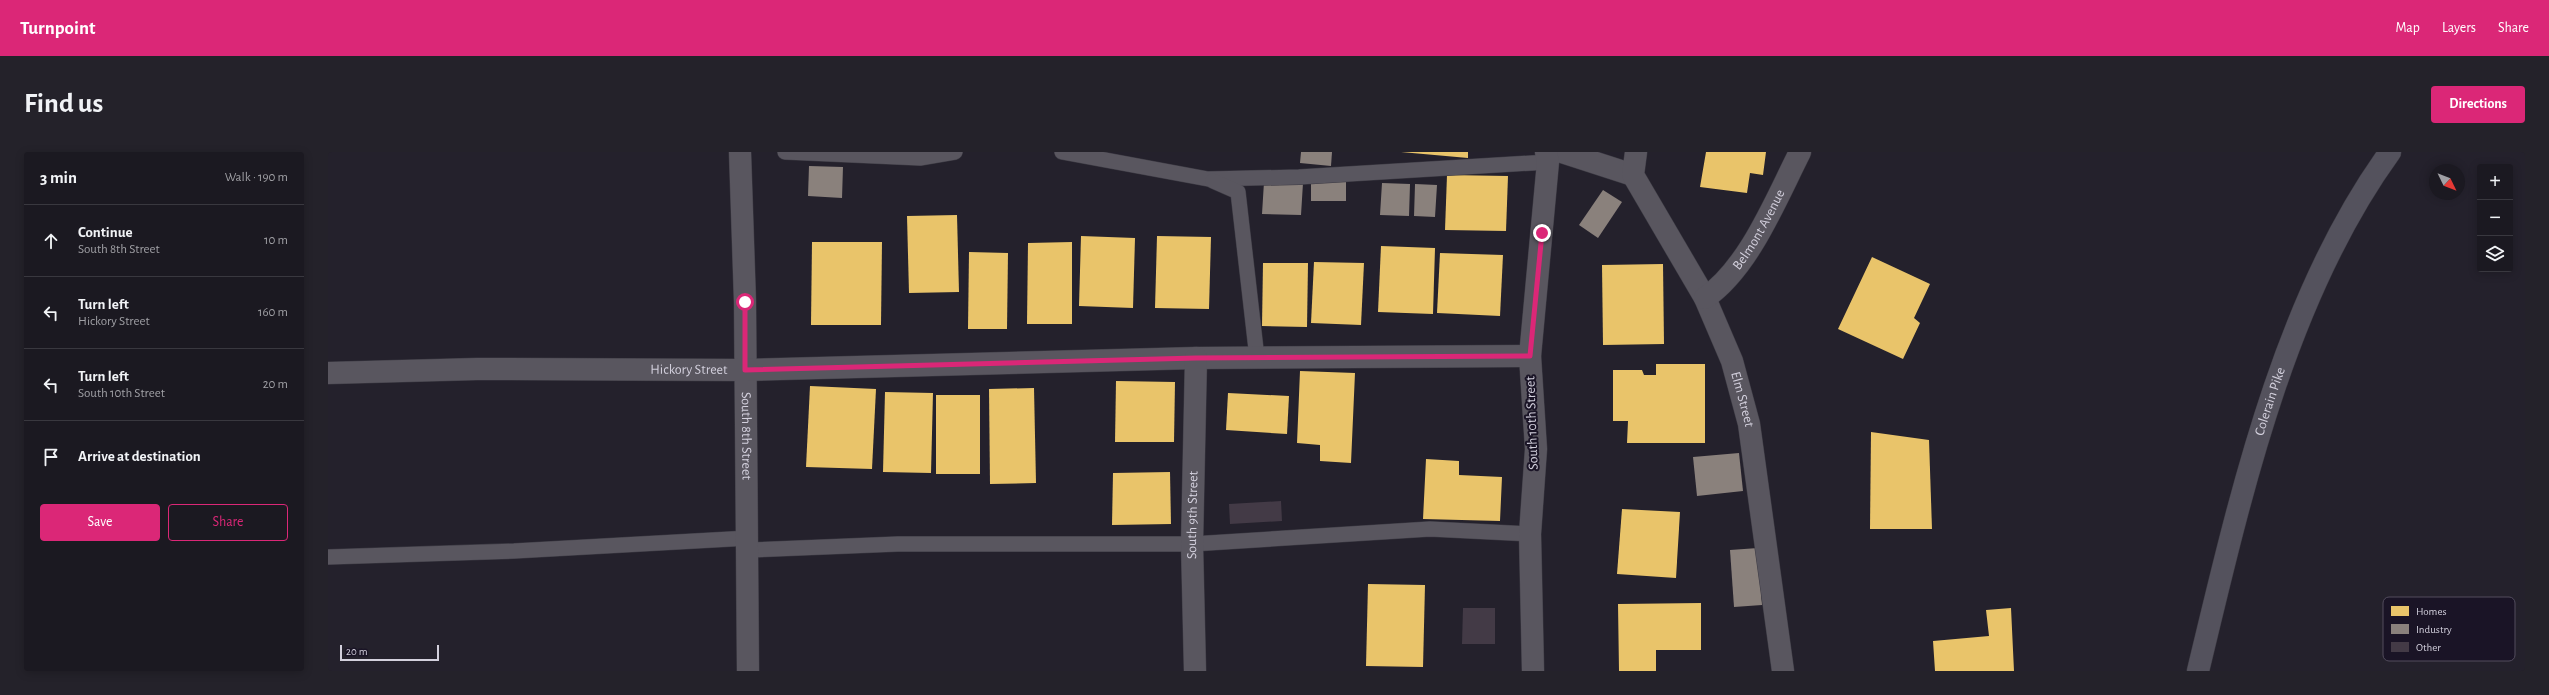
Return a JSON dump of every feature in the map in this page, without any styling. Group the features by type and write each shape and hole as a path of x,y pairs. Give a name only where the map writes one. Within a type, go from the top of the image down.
{"main road":[{"name":"Colerain Pike","path":"2198,671 2250,470 2287,349 2340,231 2367,184 2390,152"}],"street":[{"name":"South 8th Street","path":"740,152 745,302 749,544 748,671"},
{"path":"1552,155 1634,175 1636,152"},
{"name":"Belmont Avenue","path":"1706,298 1722,287 1751,246 1800,152"},
{"name":"South 10th Street","path":"1533,671 1530,534 1536,449 1530,356 1552,155"},
{"name":"Elm Street","path":"1634,175 1706,298 1732,361 1749,424 1783,671"},
{"name":"Hickory Street","path":"328,373 477,369 745,370 1196,358 1530,356"},
{"name":"South 9th Street","path":"1195,671 1192,544 1196,358"}],"lane":[{"path":"785,152 920,158 955,152"},
{"path":"1062,152 1208,180 1238,192 1257,358"},
{"path":"1208,180 1299,177 1552,155"},
{"path":"328,557 749,544 1192,544 1430,529 1530,534"}],"building: Homes":[{"path":"1401,152 1468,152 1468,158"},
{"path":"1706,152 1766,152 1763,175 1750,173 1747,193 1700,187"},
{"path":"1447,175 1508,176 1506,231 1445,230"},
{"path":"957,215 959,292 909,293 907,216"},
{"path":"1081,236 1135,238 1133,308 1079,306"},
{"path":"1157,236 1211,237 1209,309 1155,308"},
{"path":"812,242 882,242 881,325 811,325"},
{"path":"1072,242 1072,324 1027,324 1028,243"},
{"path":"1381,246 1435,248 1433,314 1378,312"},
{"path":"969,252 1008,253 1007,329 968,329"},
{"path":"1440,253 1503,255 1500,316 1437,313"},
{"path":"1872,257 1930,284 1914,318 1920,323 1903,359 1838,329"},
{"path":"1314,262 1364,263 1361,325 1311,323"},
{"path":"1263,263 1308,263 1307,327 1262,326"},
{"path":"1663,264 1664,344 1603,345 1602,265"},
{"path":"1656,364 1705,364 1705,443 1627,443 1628,421 1613,421 1613,370 1642,370 1644,375 1656,375"},
{"path":"1300,371 1355,373 1351,463 1320,461 1320,445 1297,443"},
{"path":"1116,381 1175,382 1174,442 1115,442"},
{"path":"810,386 876,389 872,469 806,467"},
{"path":"1034,388 1036,483 990,484 989,389"},
{"path":"885,392 933,393 931,473 883,472"},
{"path":"1228,393 1289,396 1287,434 1226,430"},
{"path":"936,395 980,395 980,474 936,474"},
{"path":"1871,432 1929,440 1932,529 1870,529"},
{"path":"1426,459 1459,461 1459,475 1502,477 1500,521 1423,519"},
{"path":"1170,472 1171,524 1112,525 1113,473"},
{"path":"1622,509 1680,512 1676,578 1617,574"},
{"path":"1368,584 1425,585 1423,667 1366,666"},
{"path":"1701,603 1701,650 1656,650 1656,671 1619,671 1618,604"},
{"path":"2011,608 2014,671 1935,671 1933,641 1989,636 1986,610"}],"building: Industry":[{"path":"1301,152 1332,152 1331,166 1300,163"},
{"path":"809,166 843,167 842,198 808,196"},
{"path":"1311,181 1346,181 1346,201 1311,201"},
{"path":"1264,182 1303,183 1301,215 1262,214"},
{"path":"1382,183 1410,184 1409,216 1380,215"},
{"path":"1415,184 1437,185 1435,217 1414,216"},
{"path":"1603,190 1622,202 1598,238 1579,225"},
{"path":"1739,453 1743,491 1697,496 1693,457"},
{"path":"1758,548 1762,605 1734,607 1730,550"}],"building: Other":[{"path":"1281,501 1282,521 1230,524 1229,504"},
{"path":"1463,608 1495,608 1495,644 1462,644"}],"route":[{"path":"745,302 745,370 1196,358 1530,356 1542,233"}]}
